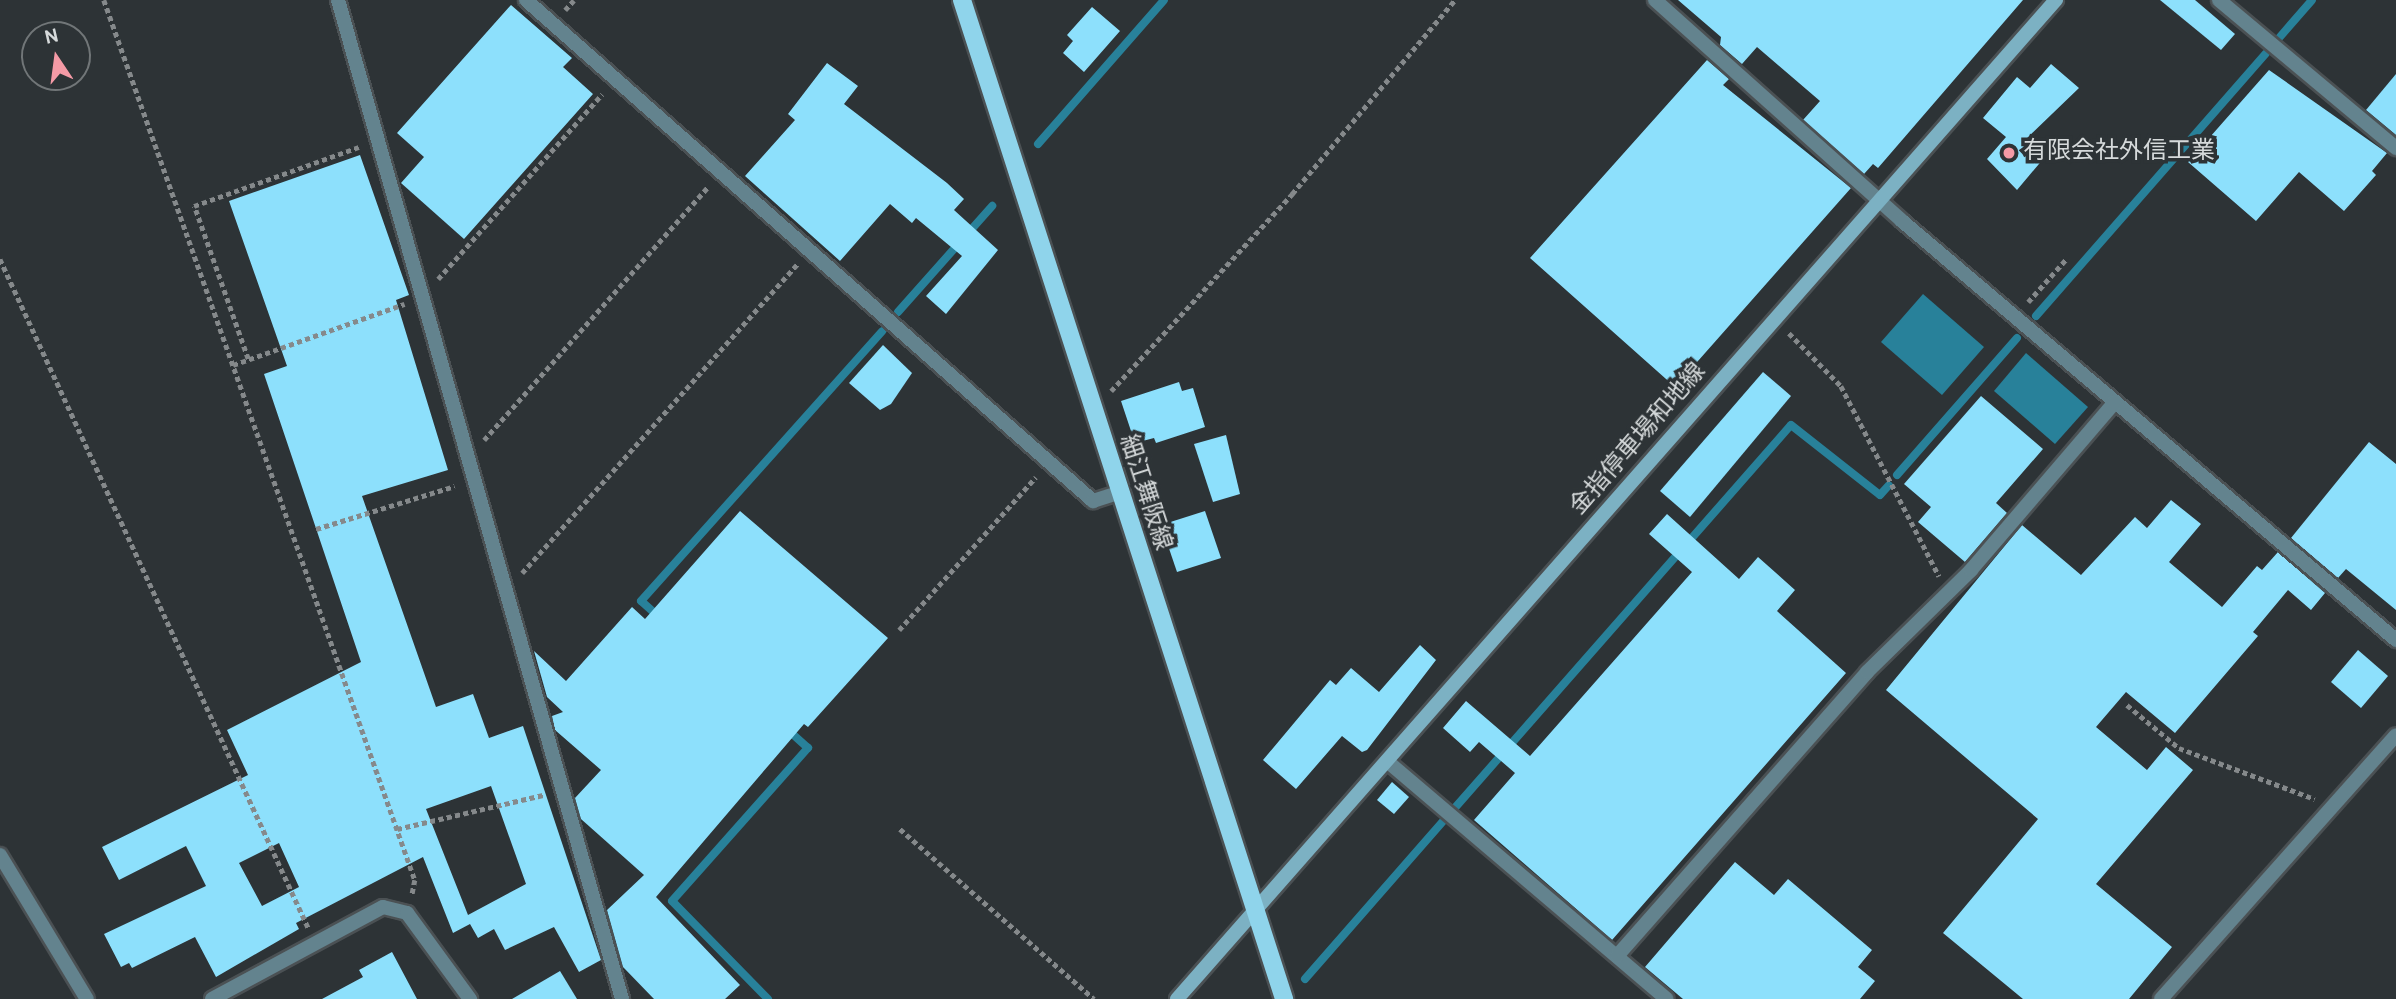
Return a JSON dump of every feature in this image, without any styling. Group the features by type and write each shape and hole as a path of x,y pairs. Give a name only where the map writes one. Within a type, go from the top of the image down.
{"main road":[{"name":"細江舞阪線","path":"962,0 1118,493 1284,999"},
{"name":"金指停車場和地線","path":"1177,999 2056,0"}],"street":[{"path":"338,0 622,999"},
{"path":"526,0 1093,501 1118,493"},
{"path":"1655,0 2015,317 2396,640"},
{"path":"2219,0 2396,148"},
{"path":"1617,956 1867,672 1950,591 2115,402"},
{"path":"2161,999 2396,735"},
{"path":"1387,761 1667,999"},
{"path":"0,855 88,999"},
{"path":"212,999 383,907 407,913 470,999"}],"path":[{"path":"104,0 415,880 407,913"},
{"path":"1089,402 1107,397 1292,194 1454,0"},
{"path":"233,365 422,294 616,79"},
{"path":"248,359 194,206 378,141"},
{"path":"466,451 476,449 721,173"},
{"path":"504,584 514,582 809,250"},
{"path":"2015,317 2067,258"},
{"path":"0,259 317,943"},
{"path":"1775,320 1841,386 1886,465 1924,554 1950,591"},
{"path":"900,630 1049,462"},
{"path":"316,529 474,480"},
{"path":"2127,705 2179,748 2330,809"},
{"path":"397,829 562,790"},
{"path":"900,829 1094,999"}],"water":[{"path":"1923,294 1984,347 1942,395 1881,342"},
{"path":"2026,353 2088,407 2055,444 1994,391"}],"building":[{"path":"1678,0 2023,0 1878,168 1873,164 1864,174 1803,120 1820,101 1757,47 1742,64 1720,45 1721,37"},
{"path":"2160,0 2195,0 2235,34 2221,50"},
{"path":"511,5 572,58 563,67 593,94 464,239 401,183 424,157 397,133"},
{"path":"1092,7 1120,31 1084,72 1063,53 1073,41 1067,35"},
{"path":"1707,60 1729,79 1723,85 1851,188 1675,387 1530,258"},
{"path":"827,63 858,86 844,104 964,199 954,210 998,250 946,314 926,296 962,256 916,218 912,223 890,204 840,261 745,176 795,120 788,114"},
{"path":"2051,64 2079,88 2024,141 2044,158 2017,190 1987,159 2006,137 1983,118 2017,77 2030,88"},
{"path":"2269,70 2387,153 2372,171 2376,175 2344,211 2299,172 2256,221 2188,162"},
{"path":"2396,74 2396,135 2366,110"},
{"path":"360,155 409,295 396,300 448,470 362,496 436,707 473,694 489,738 523,726 601,960 579,972 554,927 505,950 494,929 478,938 470,924 453,933 423,857 296,923 299,929 216,977 195,937 132,968 129,963 121,967 104,934 206,886 186,846 119,880 102,847 248,775 227,730 361,662 264,374 287,366 229,201","holes":["491,786 526,884 468,915 426,809","279,843 299,887 262,906 239,863"]},
{"path":"883,345 912,373 891,404 880,410 849,383"},
{"path":"1763,372 1791,396 1690,517 1660,491"},
{"path":"1179,382 1182,391 1193,388 1205,427 1156,443 1154,438 1135,443 1121,401"},
{"path":"1981,396 2043,449 1996,503 2007,513 1965,562 1918,522 1931,507 1904,484"},
{"path":"1226,435 1240,494 1213,502 1194,444"},
{"path":"2369,442 2396,464 2396,610 2346,569 2338,578 2291,538"},
{"path":"2171,500 2201,524 2169,562 2222,607 2257,566 2262,570 2278,552 2325,593 2311,610 2288,590 2253,632 2258,636 2175,733 2126,692 2096,727 2147,770 2166,747 2193,770 2096,884 2172,947 2129,999 2023,999 1943,933 2038,819 1886,690 2022,525 2081,575 2135,517 2147,528"},
{"path":"740,511 888,638 808,727 804,724 656,897 740,985 725,999 654,999 623,967 607,910 644,875 581,819 575,798 601,770 555,730 552,716 563,712 547,697 534,651 566,681 632,607 645,619"},
{"path":"1205,511 1221,558 1177,572 1161,525"},
{"path":"1667,514 1739,579 1758,557 1795,590 1777,611 1846,673 1612,940 1474,820 1515,773 1479,742 1470,752 1443,728 1466,701 1530,756 1692,572 1649,534"},
{"path":"1420,645 1436,660 1367,750 1362,752 1342,736 1296,789 1263,760 1330,680 1336,685 1351,668 1379,692"},
{"path":"2358,650 2388,676 2361,708 2331,682"},
{"path":"1392,782 1409,797 1394,814 1377,800"},
{"path":"1735,862 1774,895 1788,879 1872,950 1858,967 1875,981 1860,999 1683,999 1645,967"},
{"path":"392,952 417,999 322,999 363,977 359,970"},
{"path":"560,971 577,999 512,999"}],"waterway":[{"path":"1038,144 1164,0"},
{"path":"2279,38 2312,0"},
{"path":"2036,316 2266,53"},
{"path":"898,312 992,206"},
{"path":"659,617 641,601 882,331"},
{"path":"1897,475 2017,338"},
{"path":"1453,810 1791,425 1880,495 1889,485"},
{"path":"768,999 672,901 808,748 787,729"},
{"path":"1305,979 1445,819"}],"place":[{"name":"有限会社外信工業","path":"2009,153"}]}
